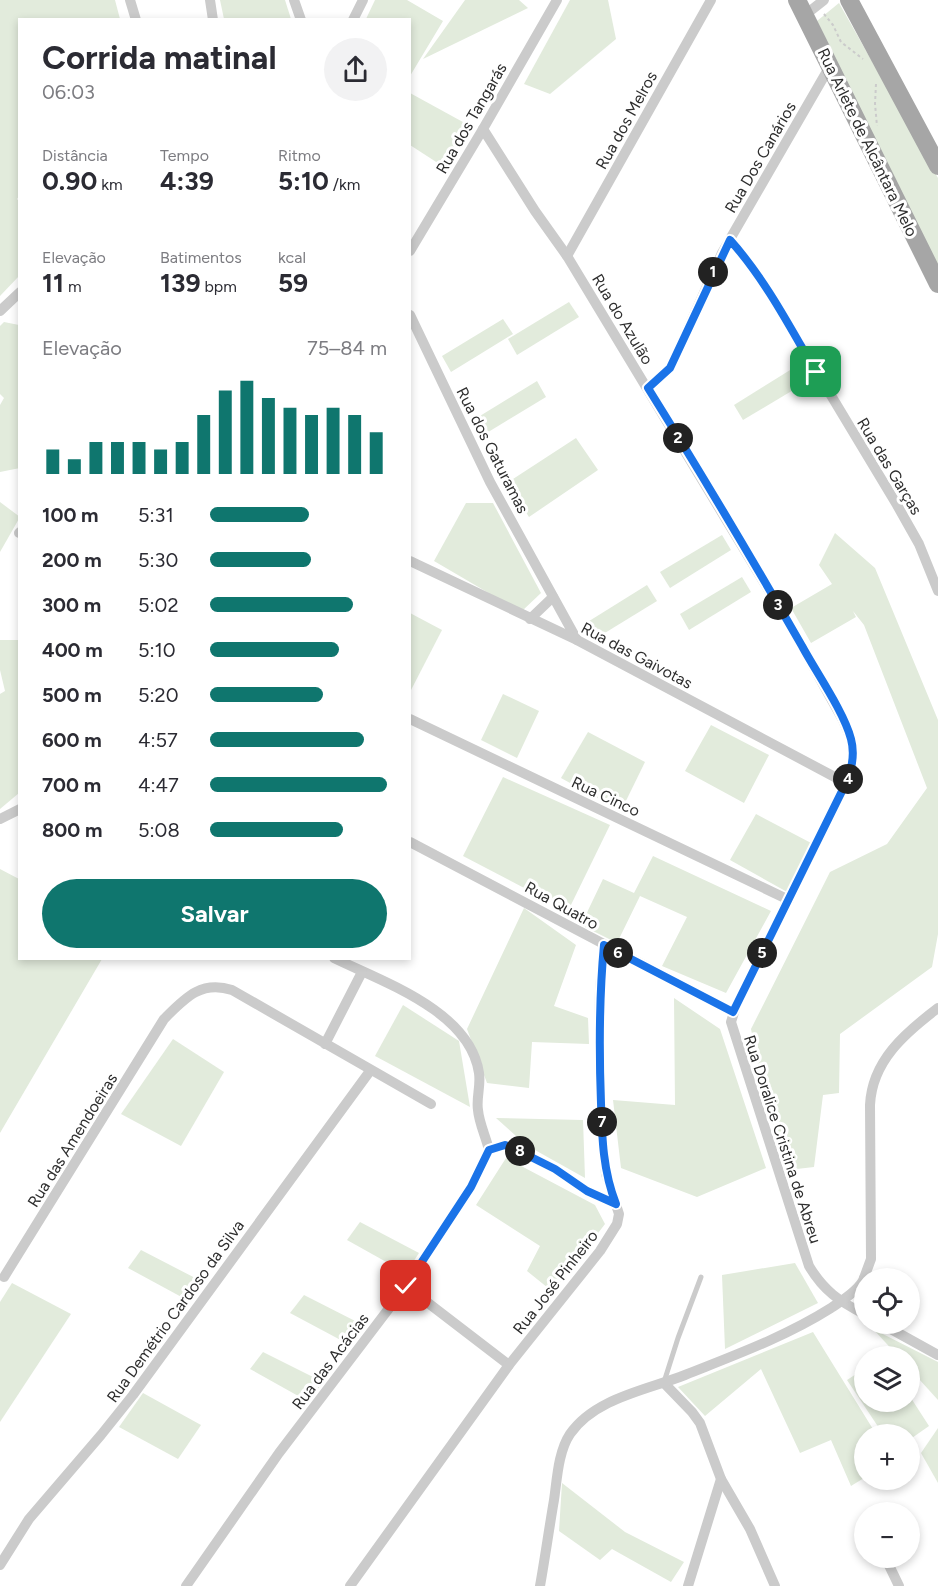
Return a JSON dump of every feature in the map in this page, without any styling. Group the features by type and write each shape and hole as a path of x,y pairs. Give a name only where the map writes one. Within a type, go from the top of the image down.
{"main road":[{"path":"849,0 938,166"},
{"name":"Rua Arlete de Alcântara Melo","path":"811,5 830,66 938,284"}],"street":[{"path":"130,0 135,18"},
{"path":"210,0 213,18"},
{"path":"294,0 300,18"},
{"path":"353,18 363,0"},
{"name":"Rua dos Tangarás","path":"411,249 557,0"},
{"name":"Rua dos Melros","path":"567,256 711,0"},
{"name":"Rua Dos Canários","path":"670,368 730,240 830,66"},
{"name":"Rua do Azulão","path":"483,129 535,211 567,256 794,632 843,720 851,739 853,755 846,783"},
{"name":"Rua das Garças","path":"730,240 770,294 897,505 920,544 938,591"},
{"path":"0,311 18,294"},
{"name":"Rua dos Gaturamas","path":"411,317 490,482 578,640"},
{"name":"Rua das Gaivotas","path":"411,561 578,640 846,783"},
{"path":"530,619 553,597"},
{"name":"Rua Cinco","path":"411,719 789,900"},
{"path":"733,1012 846,783"},
{"path":"0,819 18,810"},
{"name":"Rua Quatro","path":"411,843 733,1012"},
{"name":"Rua José Pinheiro","path":"350,1586 509,1365 609,1239 617,1224 619,1214 606,1174 599,1057 600,990 604,945"},
{"path":"338,960 433,1008 462,1035 475,1058 479,1074 478,1110 489,1150 505,1145 555,1169 587,1191 616,1204"},
{"path":"325,1044 362,972"},
{"name":"Rua das Amendoeiras","path":"4,1277 164,1019 187,995 209,987 219,986 232,990 431,1104"},
{"path":"868,1268 871,1259 870,1105 874,1080 884,1061 904,1035 938,1008"},
{"name":"Rua Doralice Cristina de Abreu","path":"733,1012 730,1022 732,1031 809,1266 820,1284 854,1308"},
{"name":"Rua Demétrio Cardoso da Silva","path":"0,1565 29,1519 133,1395 370,1071"},
{"name":"Rua das Acácias","path":"186,1586 279,1453 406,1286 471,1187 489,1150"},
{"path":"406,1286 509,1365"},
{"path":"540,1586 559,1464 568,1437 581,1420 628,1393 664,1383 766,1343 813,1319 854,1290"},
{"path":"900,1334 938,1355"},
{"path":"664,1383 700,1423 721,1479 750,1529 775,1586"},
{"path":"688,1586 721,1479"},
{"path":"890,1568 899,1586"}],"lane":[{"path":"664,1383 700,1277"}],"path":[{"path":"811,5 832,25 841,42 865,61"},
{"path":"877,80 875,104 878,132"}],"green space":[{"path":"0,0 115,0 120,18 18,18 18,277 0,296"},
{"path":"220,0 285,0 291,18 224,18"},
{"path":"375,0 407,0 443,21 411,74 411,18 366,18"},
{"path":"465,0 519,0 528,8 423,59"},
{"path":"570,0 608,0 616,39 550,94 524,84"},
{"path":"839,3 938,178 938,271 817,21"},
{"path":"411,94 472,127 447,169 411,146"},
{"path":"569,302 579,317 517,355 508,339"},
{"path":"503,319 513,334 451,372 442,356"},
{"path":"4,322 18,325 18,468 0,472 0,405 4,398 0,394 0,326"},
{"path":"795,367 805,383 743,420 734,405"},
{"path":"537,381 546,397 485,434 475,419"},
{"path":"576,438 598,470 529,517 507,483"},
{"path":"0,502 18,516 18,520 0,552"},
{"path":"466,503 493,503 541,593 521,612 434,561"},
{"path":"835,533 875,568 938,720 938,934 932,967 840,1034 839,1093 823,1095 814,1167 788,1170 764,1096 751,1029 830,872 887,844 927,788 864,625 853,611 856,617 811,643 791,608 832,584 819,565"},
{"path":"722,535 731,550 670,588 660,572"},
{"path":"742,577 751,592 689,630 680,614"},
{"path":"647,585 657,601 595,639 586,623"},
{"path":"411,614 442,630 411,690"},
{"path":"0,640 18,640 18,794 0,809 0,694 5,691 0,670"},
{"path":"503,694 539,711 517,758 481,740"},
{"path":"711,725 769,755 744,803 685,771"},
{"path":"588,732 645,762 621,811 561,778"},
{"path":"503,777 610,825 568,911 463,856"},
{"path":"756,814 813,844 789,893 730,860"},
{"path":"653,856 771,911 726,993 662,966 687,917 640,896 617,943 581,925 603,879 634,893"},
{"path":"0,869 18,878 18,960 101,960 0,1133"},
{"path":"524,908 576,945 554,1006 588,1018 589,1044 532,1042 529,1088 487,1083 467,1029"},
{"path":"674,998 720,1029 766,1168 697,1197 621,1168 613,1100 675,1105"},
{"path":"403,1005 459,1041 470,1107 375,1056"},
{"path":"173,1039 224,1072 181,1146 121,1114"},
{"path":"496,1118 583,1120 585,1178 526,1145"},
{"path":"506,1158 595,1205 605,1224 553,1292 527,1271 540,1246 476,1205"},
{"path":"360,1222 419,1253 406,1273 347,1240"},
{"path":"141,1250 201,1281 187,1300 128,1268"},
{"path":"795,1263 818,1303 725,1349 722,1275"},
{"path":"12,1283 71,1314 0,1422 0,1302"},
{"path":"304,1295 363,1325 350,1345 290,1313"},
{"path":"813,1332 854,1398 854,1412 862,1412 870,1424 854,1424 854,1484 851,1486 831,1440 800,1453 761,1369 705,1416 678,1387"},
{"path":"878,1334 883,1334 906,1346 889,1346"},
{"path":"263,1352 323,1382 309,1402 250,1369"},
{"path":"920,1353 938,1362 938,1400 920,1380"},
{"path":"854,1375 854,1390 847,1380"},
{"path":"143,1393 201,1425 178,1459 119,1427"},
{"path":"868,1412 920,1412 929,1426 920,1432 920,1424 876,1424"},
{"path":"938,1428 938,1483 921,1453"},
{"path":"562,1483 625,1532 684,1562 671,1582 612,1549 600,1560 559,1531"}],"route":[{"path":"406,1286 450,1222 489,1150 505,1145 555,1169 594,1195 616,1204 606,1174 599,1057 600,990 604,945 733,1012 846,783 853,755 851,739 843,720 794,632 648,388 670,368 730,240 770,294 816,372"}]}
